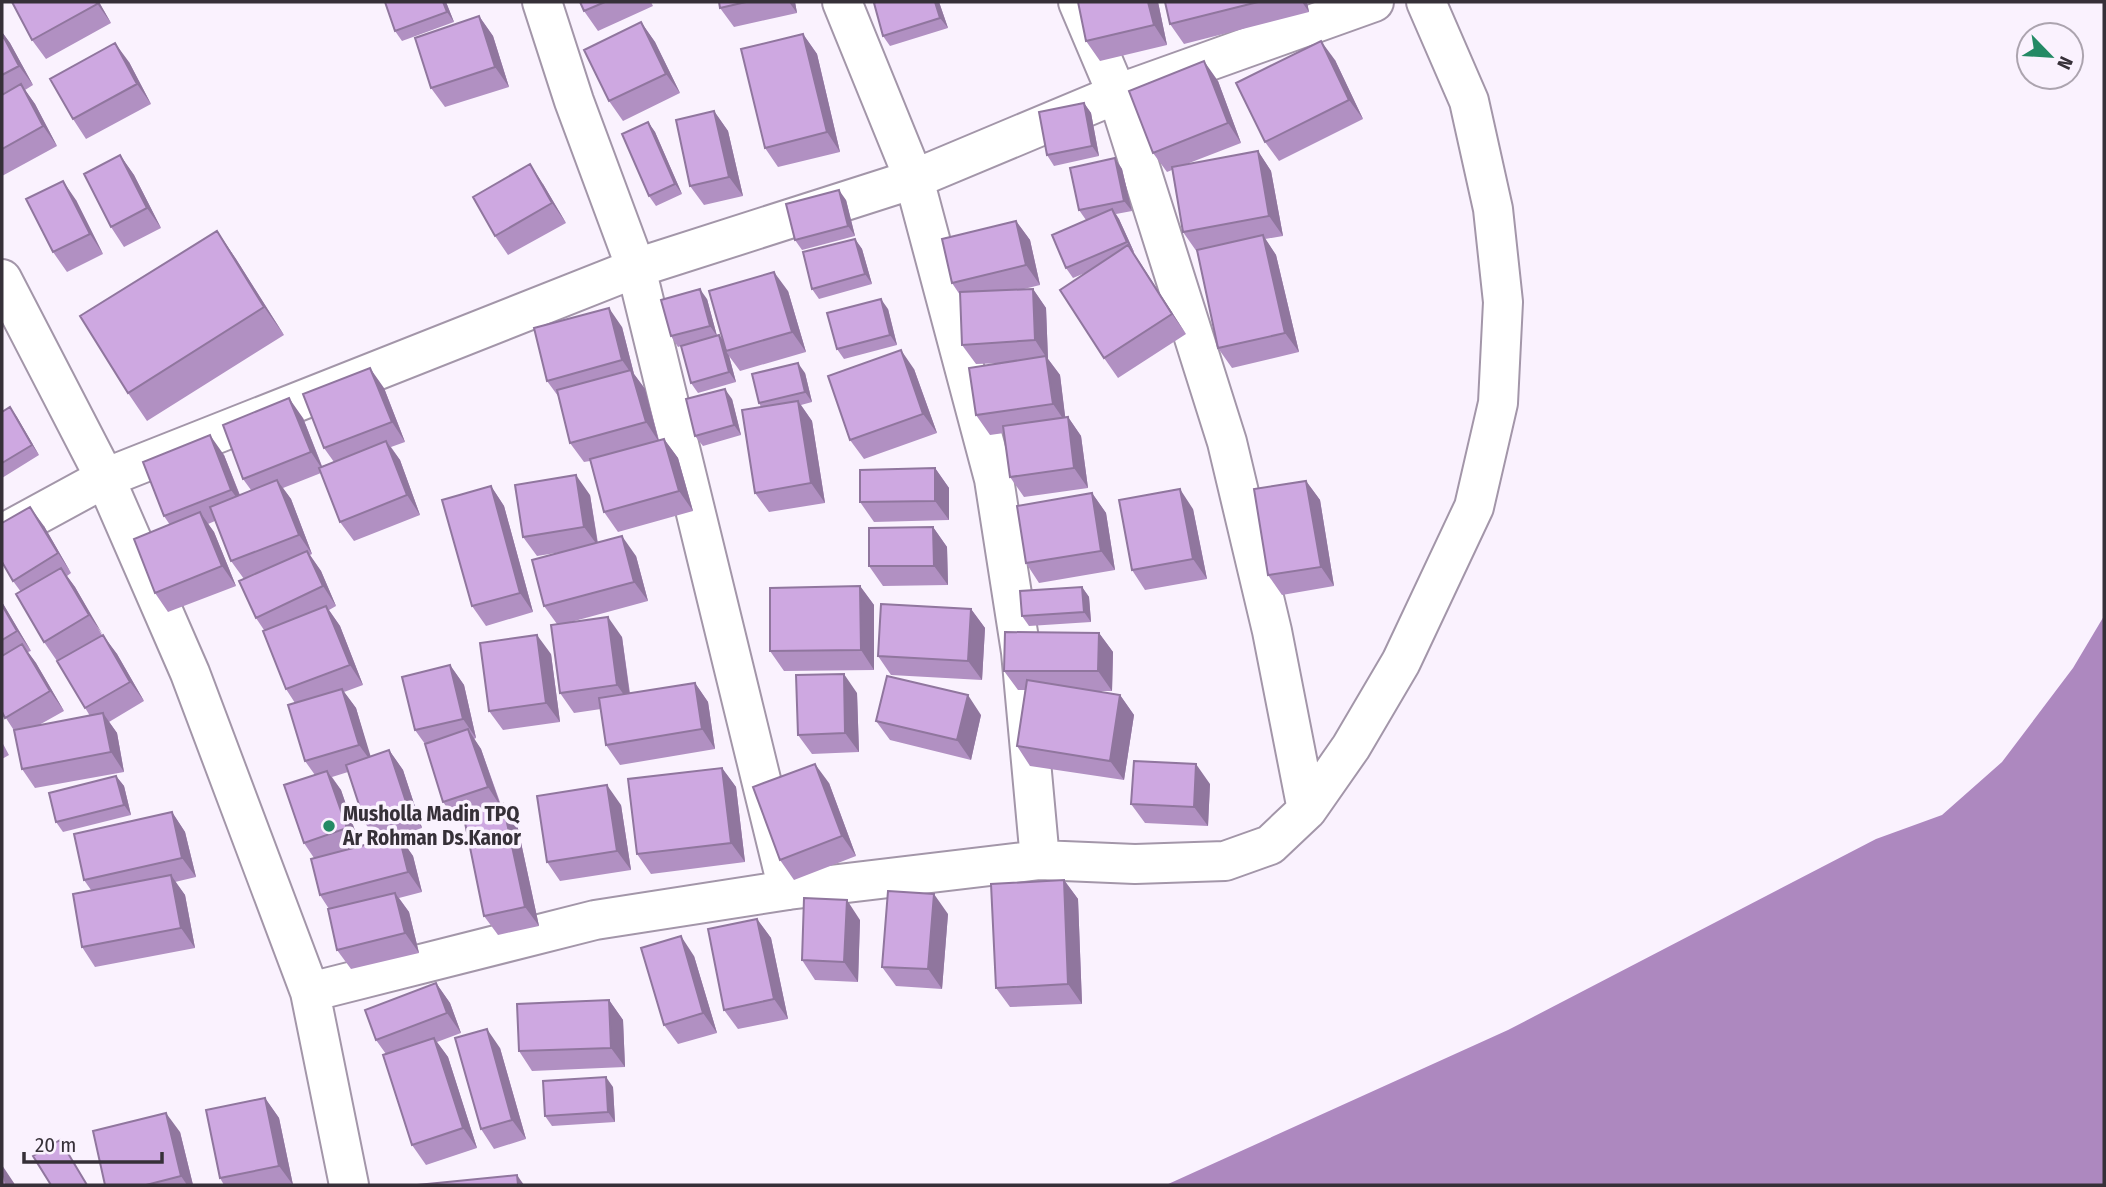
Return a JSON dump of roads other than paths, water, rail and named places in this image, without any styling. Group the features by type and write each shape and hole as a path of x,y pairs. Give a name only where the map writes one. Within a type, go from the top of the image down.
{"street":[{"path":"542,2 636,268 788,890"},
{"path":"842,2 914,179 994,479 1021,652 1040,860"},
{"path":"1078,2 1117,94 1227,442 1272,631 1307,810"},
{"path":"2,534 105,478 636,268 914,179 1117,94 1374,2"},
{"path":"310,992 595,920 788,890 1040,860 1135,864 1225,860 1270,845 1307,810 1351,747 1401,662 1474,508 1498,403 1503,302 1493,209 1468,101 1426,2"},
{"path":"2,279 105,478 190,673 310,992 349,1185"}],"place":[{"name":"Musholla Madin TPQ Ar Rohman Ds.Kanor","path":"329,826"}]}
